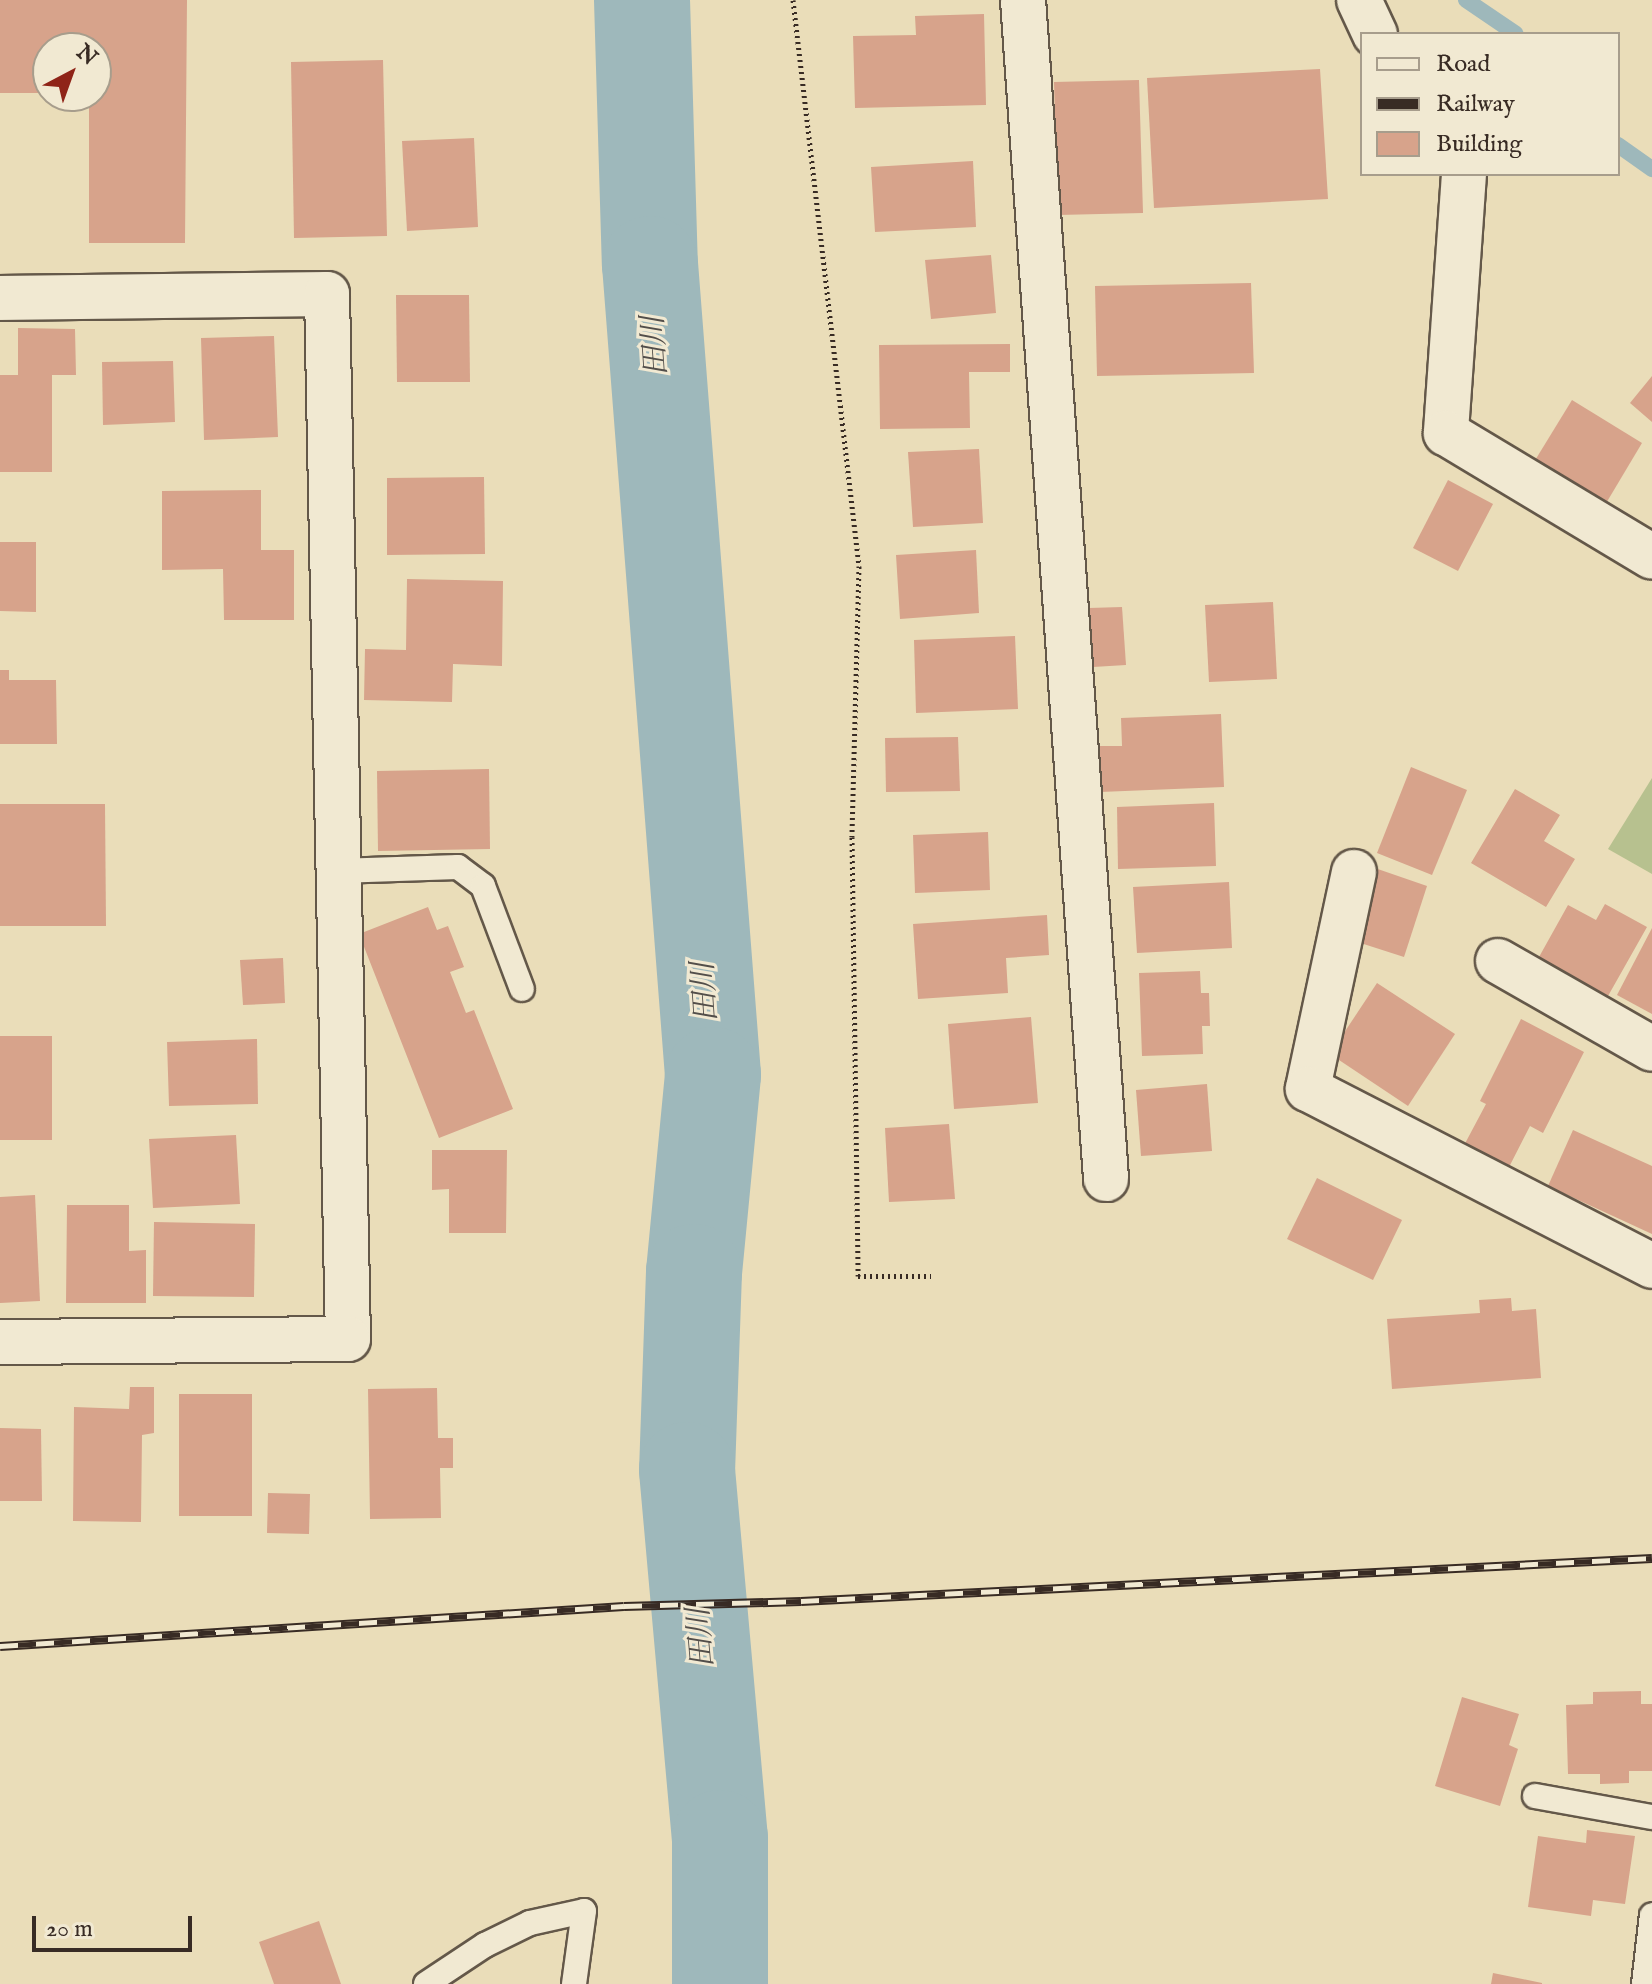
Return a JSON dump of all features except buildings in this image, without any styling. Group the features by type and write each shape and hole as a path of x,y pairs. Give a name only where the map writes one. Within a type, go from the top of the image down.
{"street":[{"path":"1023,0 1106,1179"},
{"path":"1464,176 1446,433 1652,557"},
{"path":"0,298 327,294 348,1339 0,1342"},
{"path":"1354,872 1308,1089 1652,1266"},
{"path":"1498,961 1652,1049"}],"lane":[{"path":"337,871 458,867 483,886 522,989"},
{"path":"1535,1796 1652,1817"},
{"path":"426,1984 485,1945 530,1923 584,1911 574,1984"},
{"path":"1644,1984 1652,1915"}],"path":[{"path":"793,0 859,566 852,837 858,1276 931,1276"}],"green space":[{"path":"1652,778 1652,874 1608,849"}],"waterway":[{"name":"田川","path":"642,0 650,264 713,1075 694,1272 687,1470 720,1838 720,1984"},
{"path":"1466,0 1513,32"},
{"path":"1620,146 1652,169"}],"railway":[{"path":"0,1646 624,1606 801,1601 1652,1558"}]}
